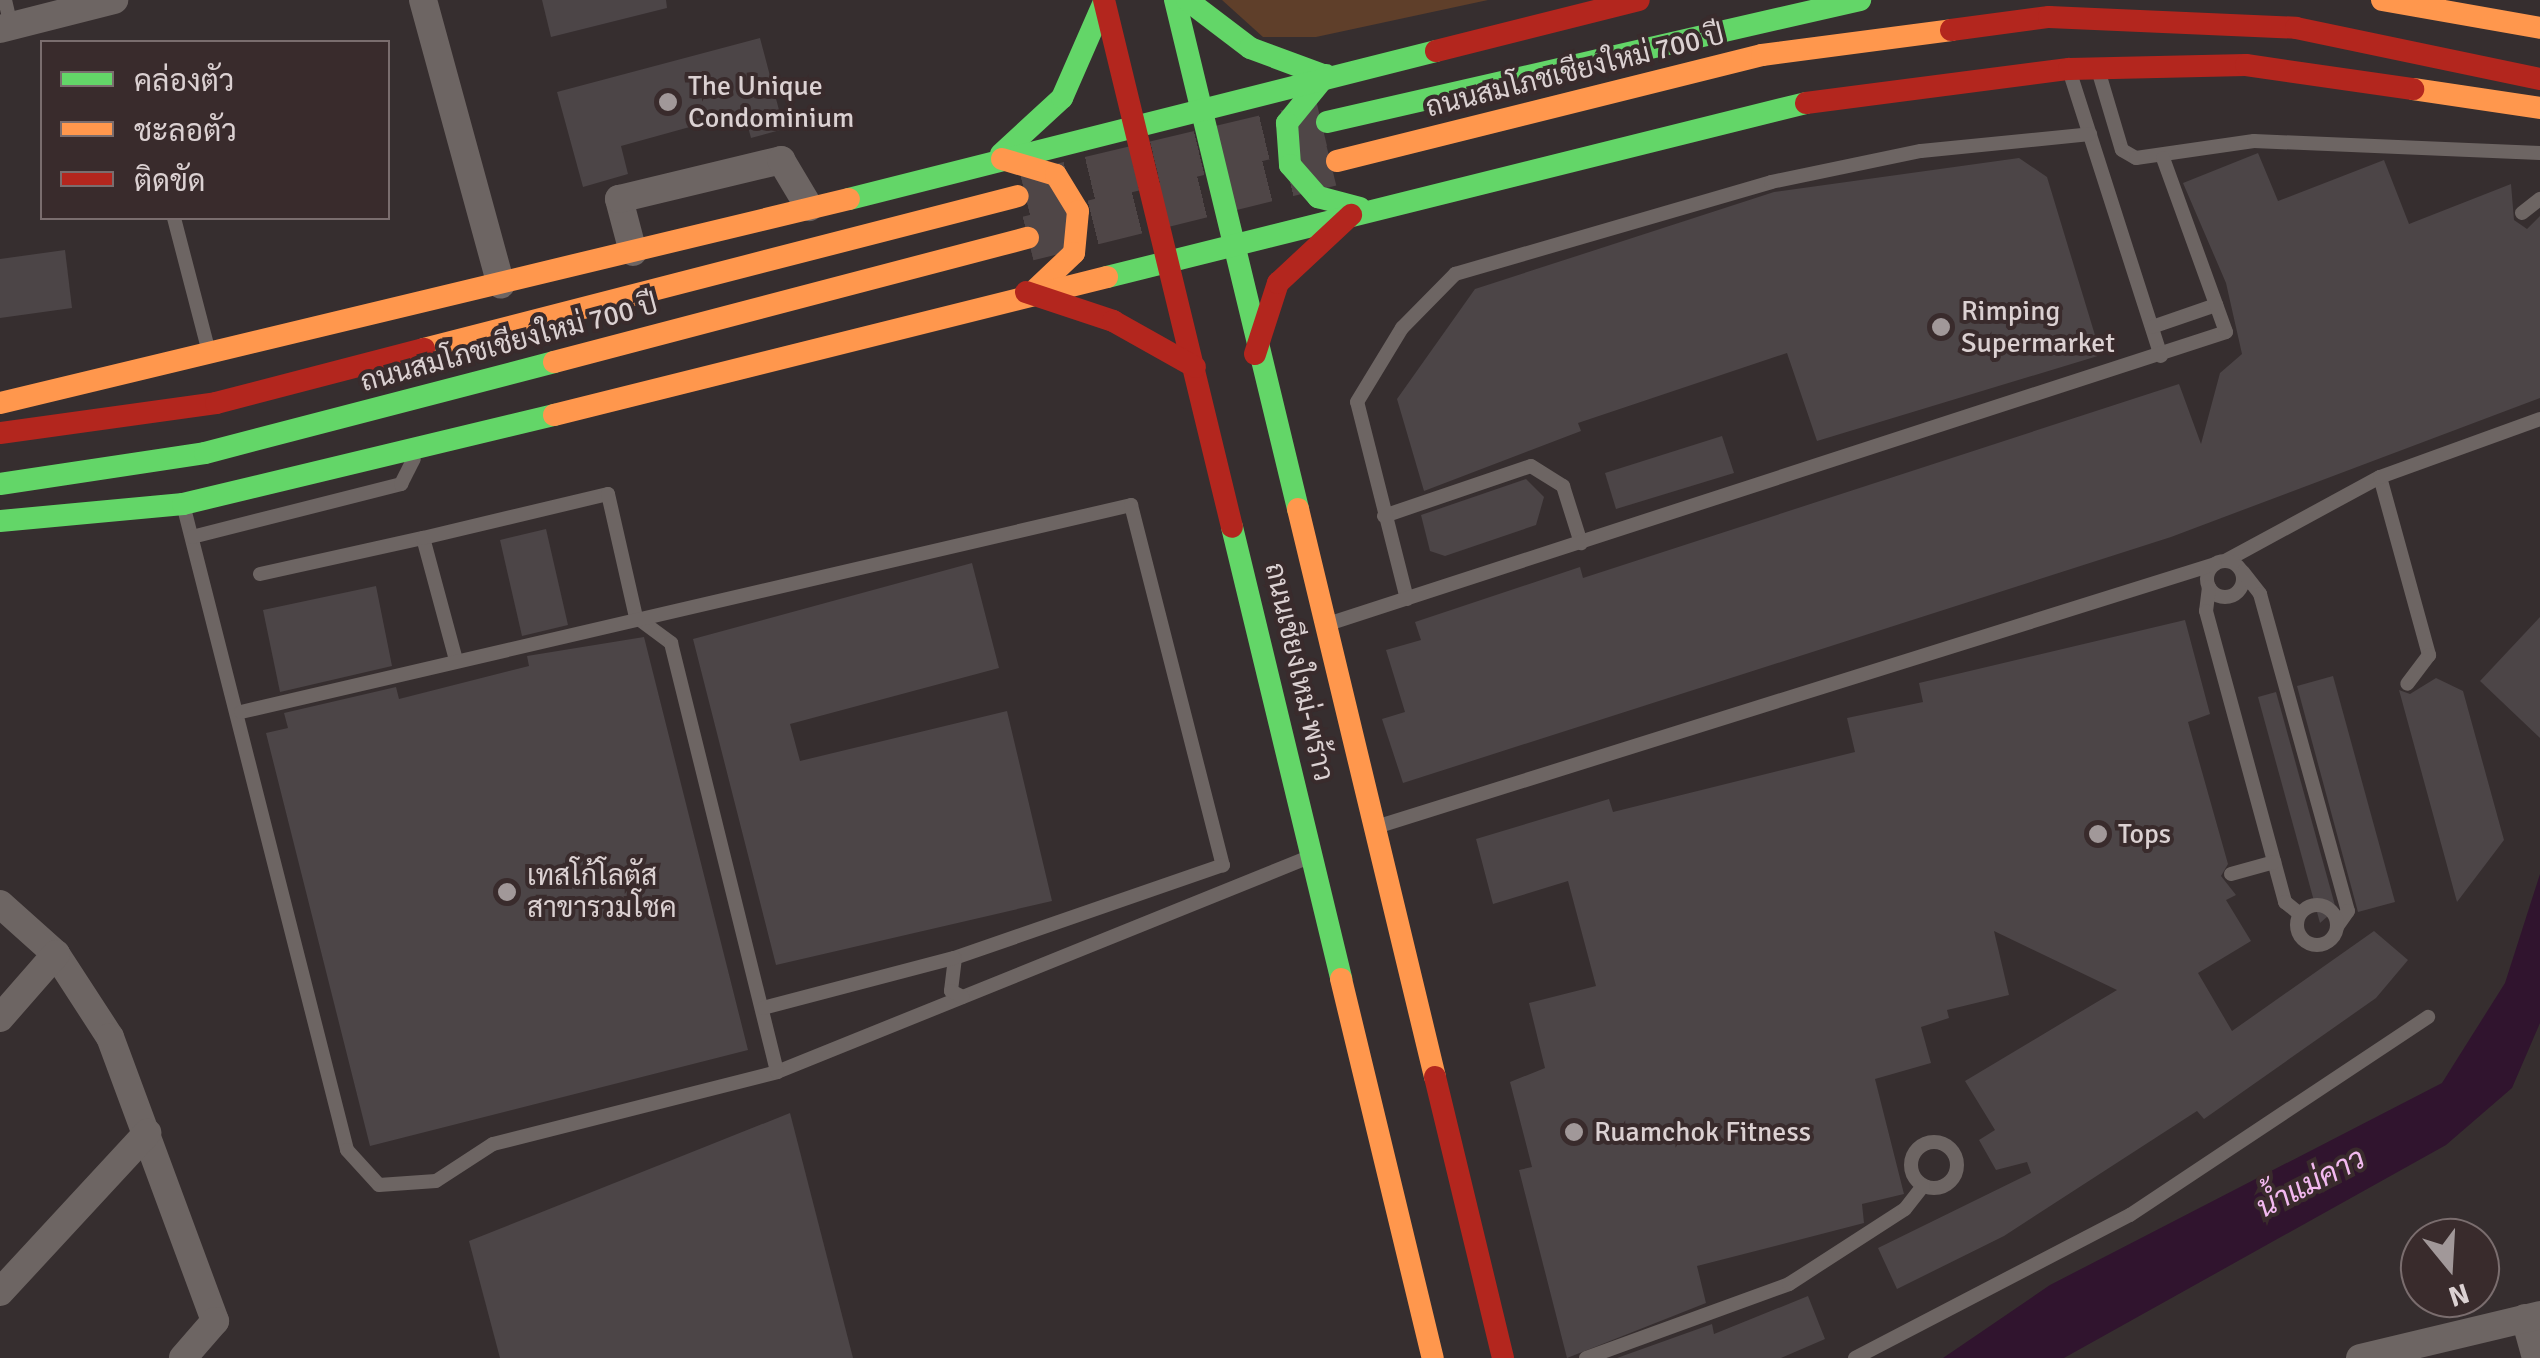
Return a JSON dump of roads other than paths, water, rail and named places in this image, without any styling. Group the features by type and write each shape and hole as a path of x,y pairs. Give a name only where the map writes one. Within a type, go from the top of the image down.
{"main road":[{"name":"ถนนเชียงใหม่-พร้าว","path":"1175,0 1369,829 1503,1358"},
{"path":"1187,0 1250,48 1326,75"},
{"path":"0,403 210,358 1326,75 1640,0"},
{"name":"ถนนสมโภชเชียงใหม่ 700 ปี","path":"1326,122 1860,0"},
{"path":"2382,0 2540,28"},
{"path":"2525,0 2540,6"},
{"path":"995,158 1062,98 1104,1"},
{"name":"ถนนเชียงใหม่-พร้าว","path":"1104,1 1196,367 1433,1358"},
{"name":"ถนนสมโภชเชียงใหม่ 700 ปี","path":"1338,161 1762,55 2049,18 2296,28 2540,79"},
{"path":"0,521 182,504 1774,106 2097,68 2321,72 2540,108"},
{"path":"1326,75 1287,123 1290,165 1318,196 1360,208"},
{"path":"995,158 1056,175 1078,211 1074,253 1026,292"},
{"name":"ถนนสมโภชเชียงใหม่ 700 ปี","path":"0,432 235,398 1018,196"},
{"path":"1255,354 1278,283 1360,208"},
{"name":"ถนนสมโภชเชียงใหม่ 700 ปี","path":"0,484 205,453 1028,238"},
{"path":"1026,292 1113,321 1196,367"}],"street":[{"path":"5,18 114,0"},
{"path":"423,0 501,286"},
{"path":"633,252 619,199 781,160 809,207"},
{"path":"0,904 56,954 110,1037 215,1321 183,1358"},
{"path":"0,1018 56,954"},
{"path":"0,1292 147,1133"},
{"path":"2360,1358 2533,1317 2536,1358"}],"lane":[{"path":"2097,68 2124,154"},
{"path":"2069,69 2161,356"},
{"path":"1407,599 1357,402 1402,328 1455,274 1771,182 1921,151 2090,134"},
{"path":"2098,162 2124,154 2163,158 2254,141 2540,153"},
{"path":"1320,626 2226,332 2163,158"},
{"path":"2522,212 2540,199"},
{"path":"175,220 210,358"},
{"path":"2152,327 2216,305"},
{"path":"1369,829 2221,562 2380,477 2540,419"},
{"path":"192,536 401,484 418,447"},
{"path":"1384,516 1532,466 1563,486 1581,543"},
{"path":"2380,477 2429,655 2407,684"},
{"path":"260,574 608,494 636,617 671,644 778,1072"},
{"path":"182,504 240,712 347,1150 368,1178 397,1188 436,1181 493,1144 778,1072 1312,856"},
{"path":"240,712 636,617 1132,505 1222,865 955,958 762,1008"},
{"path":"423,538 456,660"},
{"path":"2221,562 2243,572 2260,594 2348,910 2337,927 2314,944 2298,933 2300,914"},
{"path":"2221,562 2209,587 2206,611 2285,902 2300,914"},
{"path":"2209,587 2233,596 2243,572"},
{"path":"2230,874 2274,862"},
{"path":"2300,914 2323,906 2337,927"},
{"path":"955,958 951,991 964,997"},
{"path":"1855,1358 2130,1215 2428,1017"},
{"path":"1586,1358 1789,1284 1905,1209 1923,1186"}],"water":[{"name":"น้ำแม่คาว","path":"2540,874 2540,1023 2512,1088 2446,1145 2064,1358 1943,1358 2050,1285 2442,1083 2505,983"}],"tunnel":[{"path":"1025,194 1322,123"},
{"path":"1028,238 1331,163"}],"place":[{"name":"The Unique Condominium","path":"668,102"},
{"name":"Rimping Supermarket","path":"1941,327"},
{"name":"Tops","path":"2098,834"},
{"name":"เทสโก้โลตัส สาขารวมโชค","path":"507,892"},
{"name":"Ruamchok Fitness","path":"1574,1132"}]}
